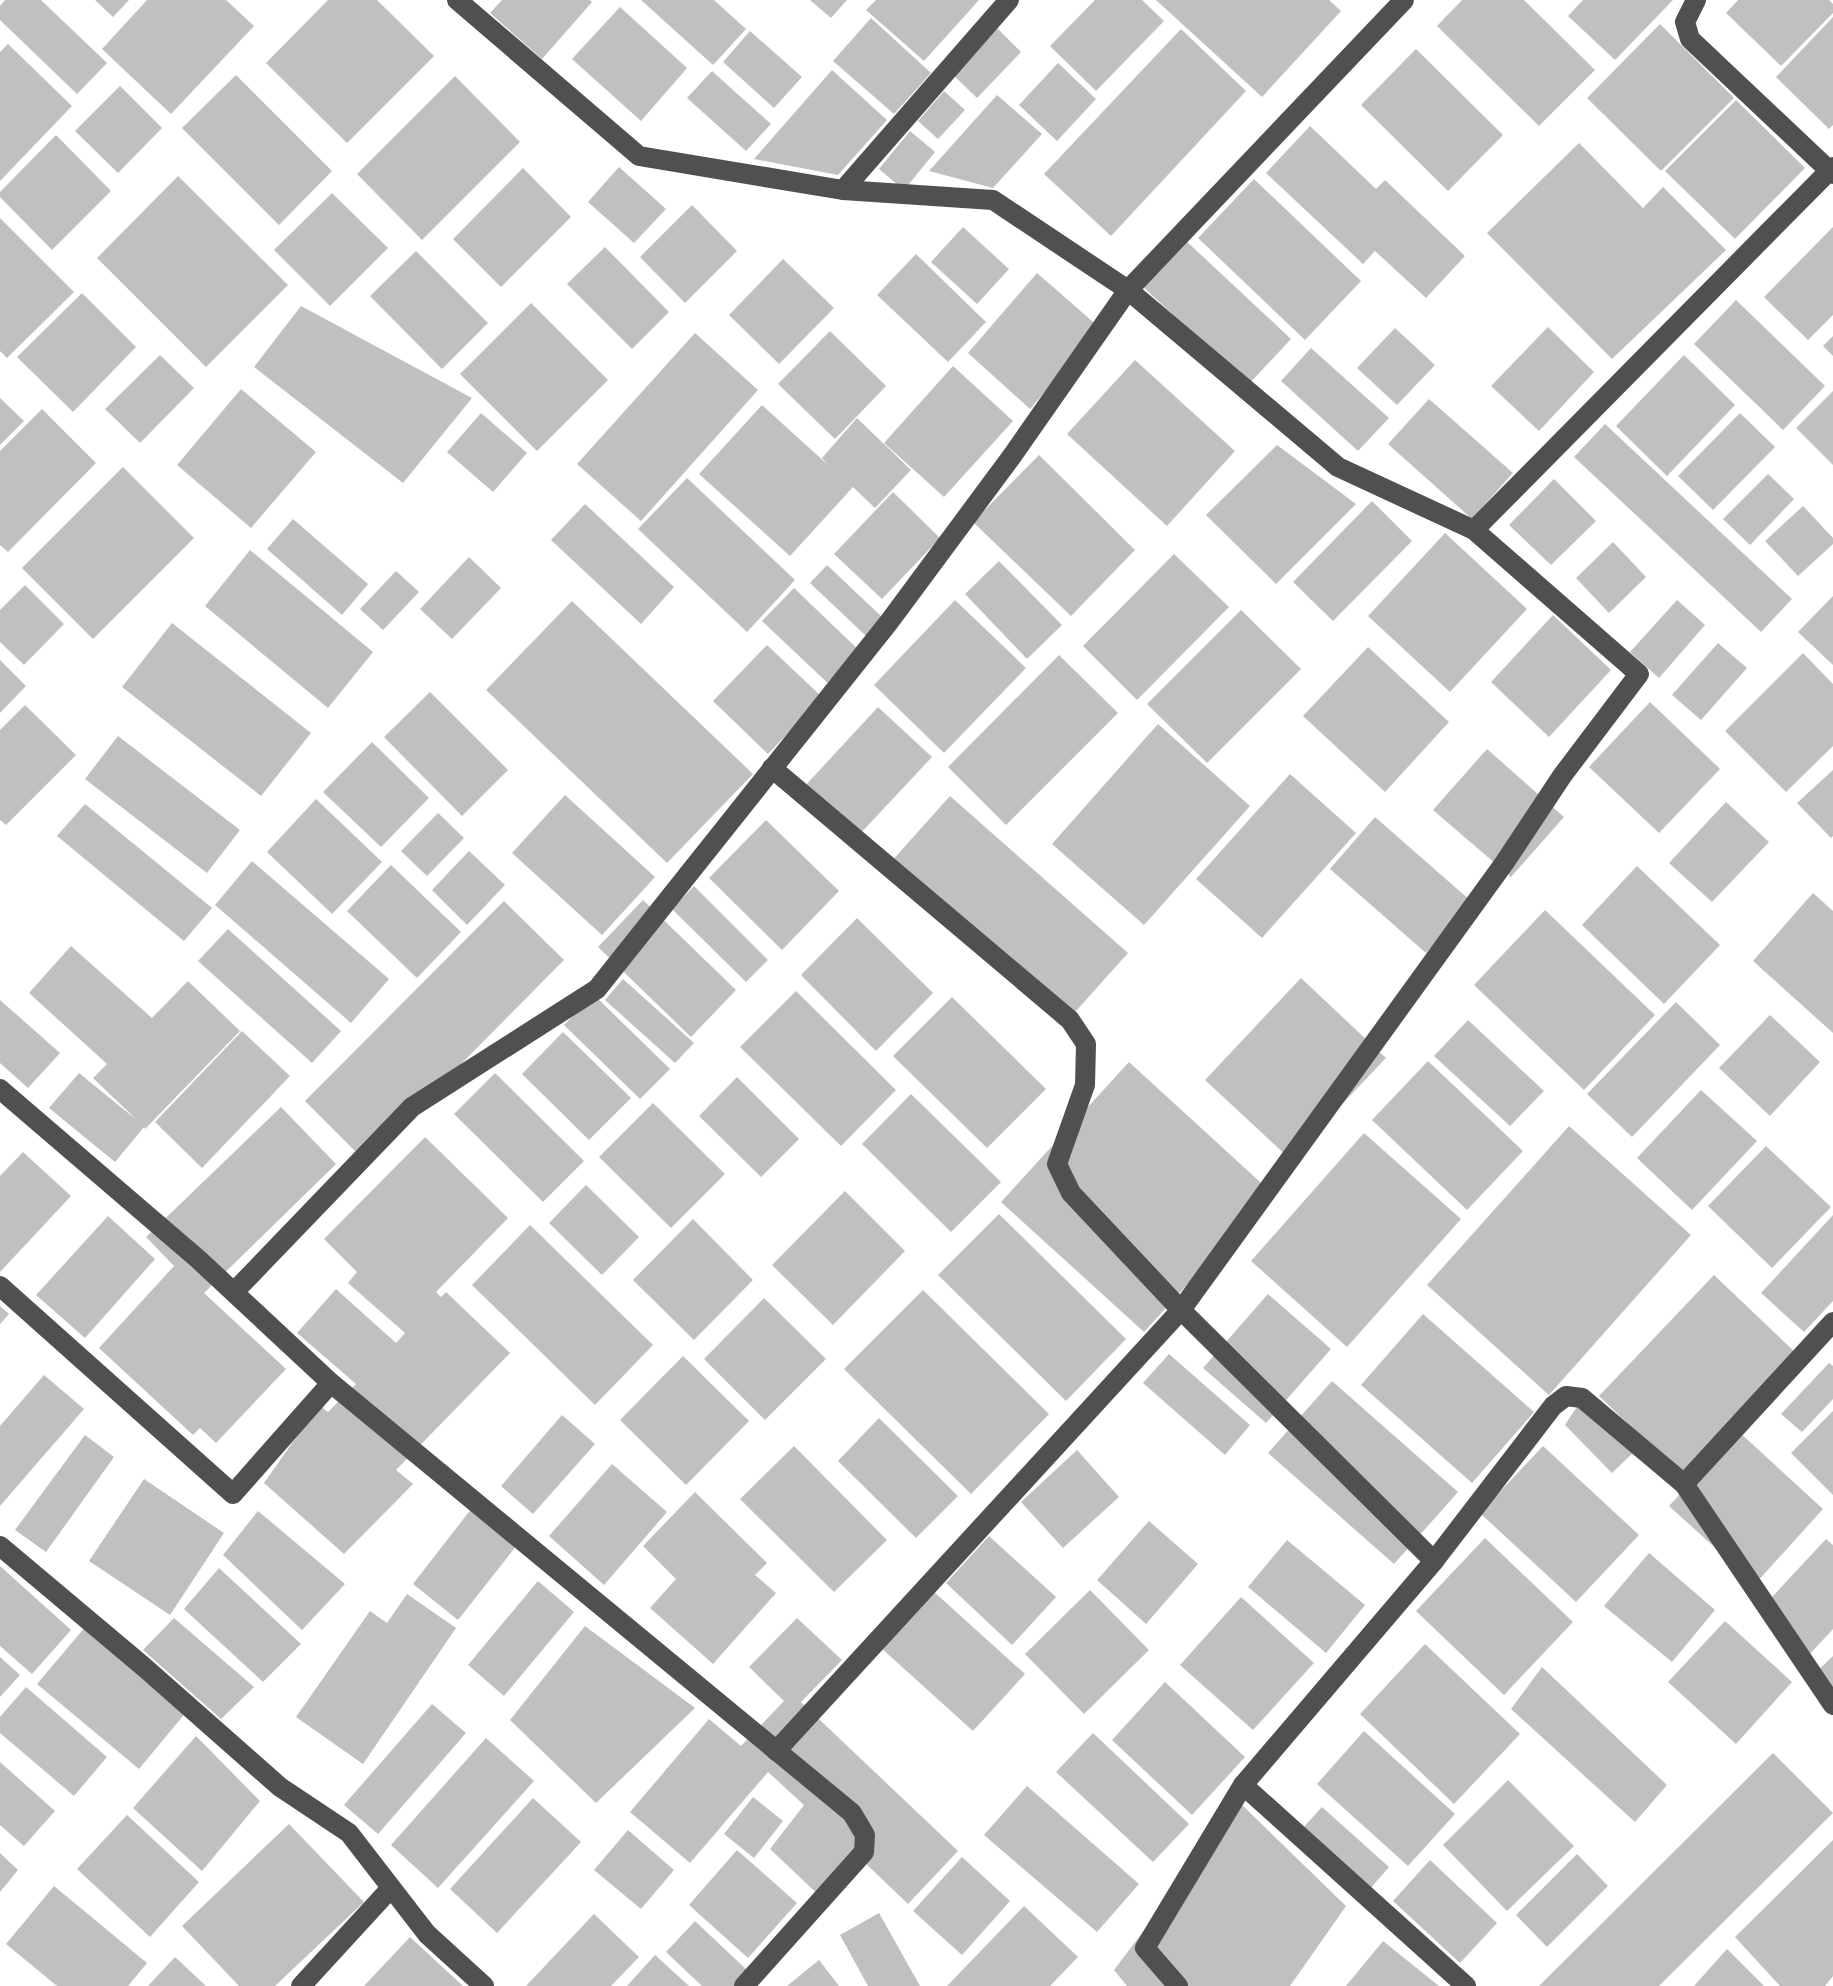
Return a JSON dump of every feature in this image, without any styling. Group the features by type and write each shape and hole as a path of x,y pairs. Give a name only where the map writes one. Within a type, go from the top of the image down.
{"street":[{"path":"457,0 639,156 843,190 993,200 1128,290 1338,467 1474,530 1639,674 1562,776 1505,862 1181,1310 776,1751"},
{"path":"843,190 1009,0"},
{"path":"234,1292 412,1107 597,989 889,622 1012,456 1128,290 1404,0"},
{"path":"1474,530 1832,170 1690,39 1685,22 1696,0"},
{"path":"772,768 1070,1020 1086,1044 1085,1085 1057,1164 1071,1193 1181,1310 1434,1561"},
{"path":"0,1089 234,1292 331,1383 852,1813 865,1835 864,1852 744,1986"},
{"path":"0,1286 233,1494 331,1383"},
{"path":"1684,1484 1833,1322"},
{"path":"1178,1986 1145,1948 1243,1785 1434,1561 1553,1406 1566,1396 1582,1398 1684,1484 1833,1705"},
{"path":"0,1546 280,1787 349,1833 427,1934 484,1986"},
{"path":"1243,1785 1466,1986"},
{"path":"301,1986 391,1888"}],"building":[{"path":"5,0 41,0 107,63 77,94 0,20 0,6"},
{"path":"95,0 129,0 113,17"},
{"path":"147,0 226,0 254,26 171,114 102,49"},
{"path":"328,0 377,0 434,56 347,143 266,63"},
{"path":"502,0 592,2 542,59 490,13"},
{"path":"641,0 714,0 746,29 713,65"},
{"path":"810,0 847,0 831,18"},
{"path":"876,0 979,0 924,61 866,10"},
{"path":"1095,0 1142,0 1164,21 1096,91 1050,46"},
{"path":"1156,0 1329,0 1341,11 1262,97"},
{"path":"1462,0 1524,0 1595,70 1539,126 1437,26"},
{"path":"1583,0 1673,0 1615,60 1568,16"},
{"path":"1738,0 1829,0 1833,4 1833,13 1781,66 1726,13"},
{"path":"620,7 687,68 641,121 572,59"},
{"path":"1833,17 1833,125 1829,129 1776,77"},
{"path":"871,18 931,73 894,114 833,61"},
{"path":"1660,24 1734,98 1661,171 1587,98"},
{"path":"995,26 1021,52 977,98 950,72"},
{"path":"1181,29 1246,91 1111,236 1044,174"},
{"path":"750,31 802,77 774,108 723,62"},
{"path":"8,44 72,106 0,181 0,52"},
{"path":"1416,49 1503,135 1448,191 1361,105"},
{"path":"1058,63 1096,99 1057,141 1019,105"},
{"path":"832,70 887,120 838,175 754,159"},
{"path":"712,71 771,124 746,151 687,98"},
{"path":"236,75 332,171 279,225 182,128"},
{"path":"455,76 520,142 422,240 357,174"},
{"path":"120,86 162,128 118,173 75,131"},
{"path":"944,91 965,110 938,139 918,121"},
{"path":"997,95 1042,134 993,188 929,171"},
{"path":"1736,100 1805,168 1735,239 1665,171"},
{"path":"1310,126 1376,189 1385,180 1465,256 1426,298 1375,251 1363,264 1266,173"},
{"path":"910,131 935,152 904,190 879,169"},
{"path":"56,135 111,191 52,250 0,197 0,192"},
{"path":"1579,143 1643,208 1663,187 1726,250 1612,359 1487,233"},
{"path":"619,167 666,209 634,243 588,202"},
{"path":"523,168 571,217 501,287 453,239"},
{"path":"178,176 288,285 206,367 97,258"},
{"path":"1254,179 1361,281 1305,340 1198,238"},
{"path":"332,193 388,248 330,306 274,250"},
{"path":"692,205 737,251 685,303 640,257"},
{"path":"0,218 74,292 7,358 0,351"},
{"path":"963,227 1009,269 977,304 931,262"},
{"path":"1833,227 1833,315 1808,340 1764,297"},
{"path":"1183,238 1291,339 1248,385 1140,284"},
{"path":"605,247 669,312 632,349 567,284"},
{"path":"416,251 488,323 442,369 370,296"},
{"path":"916,254 986,322 948,362 877,295"},
{"path":"783,259 834,308 779,364 729,315"},
{"path":"1037,273 1100,328 1030,409 968,353"},
{"path":"82,293 136,347 73,412 17,357"},
{"path":"1736,300 1825,386 1783,430 1694,344"},
{"path":"531,303 608,380 537,451 460,374"},
{"path":"301,306 472,398 403,483 254,367"},
{"path":"1548,327 1594,372 1539,431 1491,386"},
{"path":"1395,328 1435,365 1397,405 1357,368"},
{"path":"830,331 886,386 835,439 778,384"},
{"path":"695,333 758,390 641,521 577,464"},
{"path":"1833,336 1833,356 1823,346"},
{"path":"1311,348 1389,418 1358,451 1281,381"},
{"path":"160,355 194,388 140,443 105,409"},
{"path":"1684,355 1735,405 1667,476 1616,426"},
{"path":"1135,360 1235,451 1167,526 1067,434"},
{"path":"953,366 1013,421 944,497 884,443"},
{"path":"241,389 316,452 251,528 177,465"},
{"path":"1833,391 1833,465 1796,428"},
{"path":"0,398 24,421 0,445"},
{"path":"1429,399 1513,473 1472,519 1388,444"},
{"path":"762,405 828,465 822,458 857,418 911,470 875,508 853,487 790,556 699,474"},
{"path":"42,409 96,463 8,552 0,545 0,451"},
{"path":"481,413 527,453 493,492 447,452"},
{"path":"1740,413 1775,447 1713,510 1678,476"},
{"path":"1605,424 1792,599 1761,632 1574,457"},
{"path":"1277,445 1356,504 1276,584 1206,515"},
{"path":"1039,455 1135,550 1071,616 973,522"},
{"path":"123,467 194,538 93,639 22,568"},
{"path":"1768,474 1794,499 1750,545 1723,519"},
{"path":"687,478 795,580 747,632 638,529"},
{"path":"1554,479 1596,521 1551,565 1509,525"},
{"path":"893,492 940,538 882,599 834,554"},
{"path":"1372,501 1412,541 1333,621 1293,582"},
{"path":"585,504 674,587 641,624 551,540"},
{"path":"1803,506 1833,538 1833,544 1798,576 1765,541"},
{"path":"293,519 368,584 342,615 267,549"},
{"path":"1445,533 1527,609 1450,692 1368,616"},
{"path":"1613,542 1646,577 1609,613 1576,578"},
{"path":"250,550 373,652 328,708 205,606"},
{"path":"1174,554 1229,607 1137,700 1083,646"},
{"path":"469,557 501,588 452,639 420,609"},
{"path":"999,561 1062,625 1027,659 965,594"},
{"path":"827,565 883,618 866,636 810,583"},
{"path":"396,571 419,592 383,630 360,609"},
{"path":"25,585 64,624 24,665 0,642 0,610"},
{"path":"794,588 866,657 835,690 762,621"},
{"path":"1833,596 1833,665 1798,632"},
{"path":"955,600 1026,668 944,753 874,685"},
{"path":"1677,600 1705,625 1659,678 1630,652"},
{"path":"572,601 753,774 667,863 486,690"},
{"path":"1241,610 1301,669 1207,763 1147,704"},
{"path":"1553,615 1611,670 1549,737 1491,682"},
{"path":"172,623 311,733 261,796 122,687"},
{"path":"1718,643 1747,668 1701,720 1672,695"},
{"path":"767,645 822,697 768,754 713,701"},
{"path":"1368,647 1449,722 1385,792 1303,716"},
{"path":"1803,653 1833,684 1833,746 1786,792 1725,731"},
{"path":"1059,655 1118,713 1006,825 948,767"},
{"path":"0,660 26,686 0,713"},
{"path":"430,692 508,770 462,816 384,737"},
{"path":"1650,702 1720,769 1659,833 1589,767"},
{"path":"25,705 76,755 6,825 0,820 0,730"},
{"path":"878,707 932,757 857,837 804,787"},
{"path":"1158,724 1250,806 1144,925 1052,844"},
{"path":"118,736 240,830 207,873 85,779"},
{"path":"372,742 429,798 381,847 323,792"},
{"path":"1487,749 1564,817 1511,877 1433,810"},
{"path":"1833,770 1833,836 1831,838 1797,803"},
{"path":"1290,774 1356,833 1262,938 1196,879"},
{"path":"565,795 655,877 602,935 512,853"},
{"path":"950,796 1128,953 1068,1020 890,863"},
{"path":"316,799 382,862 332,914 267,852"},
{"path":"1726,802 1769,842 1712,902 1669,863"},
{"path":"85,804 212,908 184,941 57,836"},
{"path":"438,813 464,838 427,876 401,851"},
{"path":"1375,817 1472,902 1426,953 1330,869"},
{"path":"766,820 839,891 782,950 709,878"},
{"path":"469,851 505,885 467,925 432,890"},
{"path":"252,861 389,979 351,1023 215,905"},
{"path":"391,865 461,932 417,978 347,911"},
{"path":"1637,866 1720,945 1664,1004 1582,925"},
{"path":"694,886 768,960 746,982 672,909"},
{"path":"1813,893 1833,911 1833,1033 1753,961"},
{"path":"643,900 736,990 691,1037 598,947"},
{"path":"504,901 564,960 365,1161 305,1101"},
{"path":"1545,910 1655,1015 1584,1090 1474,985"},
{"path":"857,918 933,993 876,1051 801,975"},
{"path":"228,929 341,1031 312,1063 198,961"},
{"path":"71,946 152,1018 188,981 240,1031 144,1127 115,1162 49,1108 79,1073 138,1121 93,1078 107,1064 29,993"},
{"path":"1301,978 1386,1058 1290,1159 1205,1080"},
{"path":"623,979 694,1043 675,1063 605,1000"},
{"path":"796,991 896,1090 841,1146 740,1047"},
{"path":"594,995 670,1069 640,1099 564,1025"},
{"path":"952,997 1046,1089 987,1148 893,1056"},
{"path":"0,1000 60,1053 28,1088 0,1063"},
{"path":"1676,1002 1720,1045 1632,1137 1587,1094"},
{"path":"1770,1015 1820,1062 1770,1116 1719,1068"},
{"path":"1468,1020 1544,1091 1510,1126 1434,1056"},
{"path":"242,1031 290,1076 202,1168 155,1122"},
{"path":"563,1032 631,1098 589,1140 522,1074"},
{"path":"1428,1061 1523,1151 1467,1210 1372,1120"},
{"path":"1129,1062 1271,1192 1144,1332 1001,1202"},
{"path":"495,1073 584,1161 543,1202 454,1114"},
{"path":"737,1077 799,1139 761,1177 699,1116"},
{"path":"1701,1090 1757,1141 1692,1210 1637,1158"},
{"path":"911,1094 1001,1182 951,1232 862,1144"},
{"path":"653,1103 725,1174 671,1228 599,1157"},
{"path":"281,1107 336,1164 204,1293 286,1369 216,1443 200,1428 193,1435 99,1348 174,1266 146,1237"},
{"path":"1569,1126 1691,1235 1549,1395 1427,1285"},
{"path":"1364,1133 1461,1219 1347,1347 1251,1261"},
{"path":"425,1137 508,1218 436,1292 441,1297 446,1292 510,1353 396,1470 413,1484 344,1554 264,1483 319,1405 328,1412 356,1384 297,1333 336,1289 396,1343 405,1333 348,1283 357,1272 324,1239"},
{"path":"1766,1146 1831,1207 1772,1268 1708,1206"},
{"path":"23,1152 71,1196 0,1272 0,1176"},
{"path":"586,1185 639,1237 602,1275 549,1223"},
{"path":"845,1191 905,1251 833,1325 772,1265"},
{"path":"999,1214 1126,1339 1066,1401 938,1275"},
{"path":"1833,1215 1833,1301 1804,1332 1761,1293"},
{"path":"108,1216 155,1259 85,1338 36,1295"},
{"path":"693,1219 753,1280 694,1340 633,1280"},
{"path":"530,1225 653,1345 595,1405 472,1285"},
{"path":"1714,1275 1797,1354 1682,1475 1599,1396"},
{"path":"923,1290 1049,1414 971,1494 844,1369"},
{"path":"1268,1294 1331,1349 1266,1423 1203,1368"},
{"path":"764,1298 826,1359 765,1420 704,1359"},
{"path":"0,1306 9,1314 0,1324"},
{"path":"1423,1314 1534,1412 1472,1483 1361,1385"},
{"path":"1169,1354 1250,1425 1225,1455 1143,1383"},
{"path":"683,1356 749,1421 686,1485 620,1420"},
{"path":"1829,1363 1833,1366 1833,1399 1802,1432 1781,1414"},
{"path":"44,1375 84,1409 0,1506 0,1426"},
{"path":"1332,1381 1458,1492 1394,1564 1268,1453"},
{"path":"1584,1396 1637,1449 1612,1473 1565,1425"},
{"path":"1833,1411 1833,1495 1791,1453"},
{"path":"562,1415 595,1444 533,1514 501,1486"},
{"path":"879,1418 958,1496 916,1538 838,1461"},
{"path":"1738,1431 1823,1509 1755,1584 1669,1506"},
{"path":"85,1435 114,1457 46,1552 15,1530"},
{"path":"794,1446 887,1540 834,1592 740,1499"},
{"path":"1543,1446 1639,1535 1576,1602 1480,1513"},
{"path":"1077,1450 1119,1497 1063,1548 1021,1502"},
{"path":"612,1464 667,1512 604,1585 549,1536"},
{"path":"144,1479 224,1533 170,1615 89,1561"},
{"path":"695,1492 767,1563 755,1575 776,1593 713,1664 650,1608 676,1579 643,1546"},
{"path":"472,1508 517,1545 458,1620 413,1584"},
{"path":"258,1511 345,1584 302,1630 223,1555"},
{"path":"1149,1521 1198,1564 1146,1624 1097,1580"},
{"path":"989,1536 1056,1597 1012,1645 946,1583"},
{"path":"1485,1538 1573,1622 1504,1695 1416,1611"},
{"path":"1826,1539 1833,1545 1833,1629 1808,1656 1759,1611"},
{"path":"1287,1540 1365,1605 1326,1653 1248,1587"},
{"path":"1649,1553 1715,1610 1672,1662 1604,1606"},
{"path":"0,1566 71,1630 32,1674 0,1646"},
{"path":"219,1568 301,1644 263,1682 184,1609"},
{"path":"538,1581 574,1612 504,1696 468,1665"},
{"path":"932,1590 1025,1674 973,1731 880,1647"},
{"path":"1090,1590 1149,1650 1084,1714 1025,1654"},
{"path":"407,1594 456,1628 363,1764 296,1717 370,1611 387,1623"},
{"path":"1241,1597 1314,1663 1253,1730 1180,1665"},
{"path":"174,1618 254,1687 221,1719 143,1650"},
{"path":"797,1618 842,1660 801,1702 958,1851 908,1904 861,1859 826,1902 770,1849 804,1805 768,1772 690,1863 630,1812 709,1719 741,1746 784,1701 749,1667"},
{"path":"1725,1621 1792,1682 1736,1744 1668,1682"},
{"path":"86,1626 187,1711 139,1769 37,1684"},
{"path":"585,1626 695,1708 596,1803 510,1720"},
{"path":"1425,1644 1520,1734 1454,1804 1360,1714"},
{"path":"1833,1656 1833,1700 1811,1677"},
{"path":"0,1657 20,1675 0,1697"},
{"path":"1542,1667 1667,1785 1635,1822 1511,1709"},
{"path":"1165,1682 1245,1757 1192,1815 1112,1740"},
{"path":"26,1687 107,1757 74,1796 0,1733 0,1717"},
{"path":"432,1704 466,1733 378,1834 344,1805"},
{"path":"1364,1731 1455,1814 1408,1866 1317,1784"},
{"path":"1093,1733 1189,1824 1153,1862 1056,1772"},
{"path":"196,1736 260,1801 202,1871 133,1808"},
{"path":"486,1738 534,1781 438,1888 391,1845"},
{"path":"1773,1753 1833,1813 1659,1986 1539,1986"},
{"path":"0,1762 55,1811 24,1846 0,1825"},
{"path":"1508,1780 1574,1846 1507,1911 1443,1845"},
{"path":"1027,1786 1139,1884 1097,1932 984,1835"},
{"path":"753,1797 783,1821 754,1858 724,1834"},
{"path":"533,1798 581,1842 497,1933 450,1889"},
{"path":"1240,1803 1346,1906 1290,1986 1127,1986 1114,1970"},
{"path":"1322,1807 1389,1867 1369,1890 1302,1829"},
{"path":"127,1815 199,1882 150,1937 77,1869"},
{"path":"289,1824 364,1902 275,1986 239,1986 182,1926"},
{"path":"628,1830 674,1870 641,1909 594,1870"},
{"path":"1833,1840 1833,1976 1825,1986 1780,1986 1735,1937"},
{"path":"737,1850 797,1903 748,1958 689,1905"},
{"path":"0,1853 18,1870 0,1892"},
{"path":"1577,1854 1608,1886 1547,1947 1516,1915"},
{"path":"962,1857 1010,1901 962,1955 913,1911"},
{"path":"1430,1860 1497,1923 1460,1963 1393,1901"},
{"path":"54,1886 147,1963 128,1986 57,1986 6,1944"},
{"path":"1024,1906 1078,1957 1050,1986 947,1986"},
{"path":"879,1913 920,1986 868,1986 840,1935"},
{"path":"594,1914 639,1957 611,1986 526,1986"},
{"path":"695,1921 749,1972 735,1986 702,1986 666,1952"},
{"path":"410,1937 463,1986 364,1986"},
{"path":"1383,1941 1439,1986 1346,1986"},
{"path":"1727,1949 1764,1986 1694,1986"},
{"path":"655,1955 689,1986 627,1986"},
{"path":"175,1957 206,1986 148,1986"},
{"path":"819,1960 839,1986 787,1986"}]}
